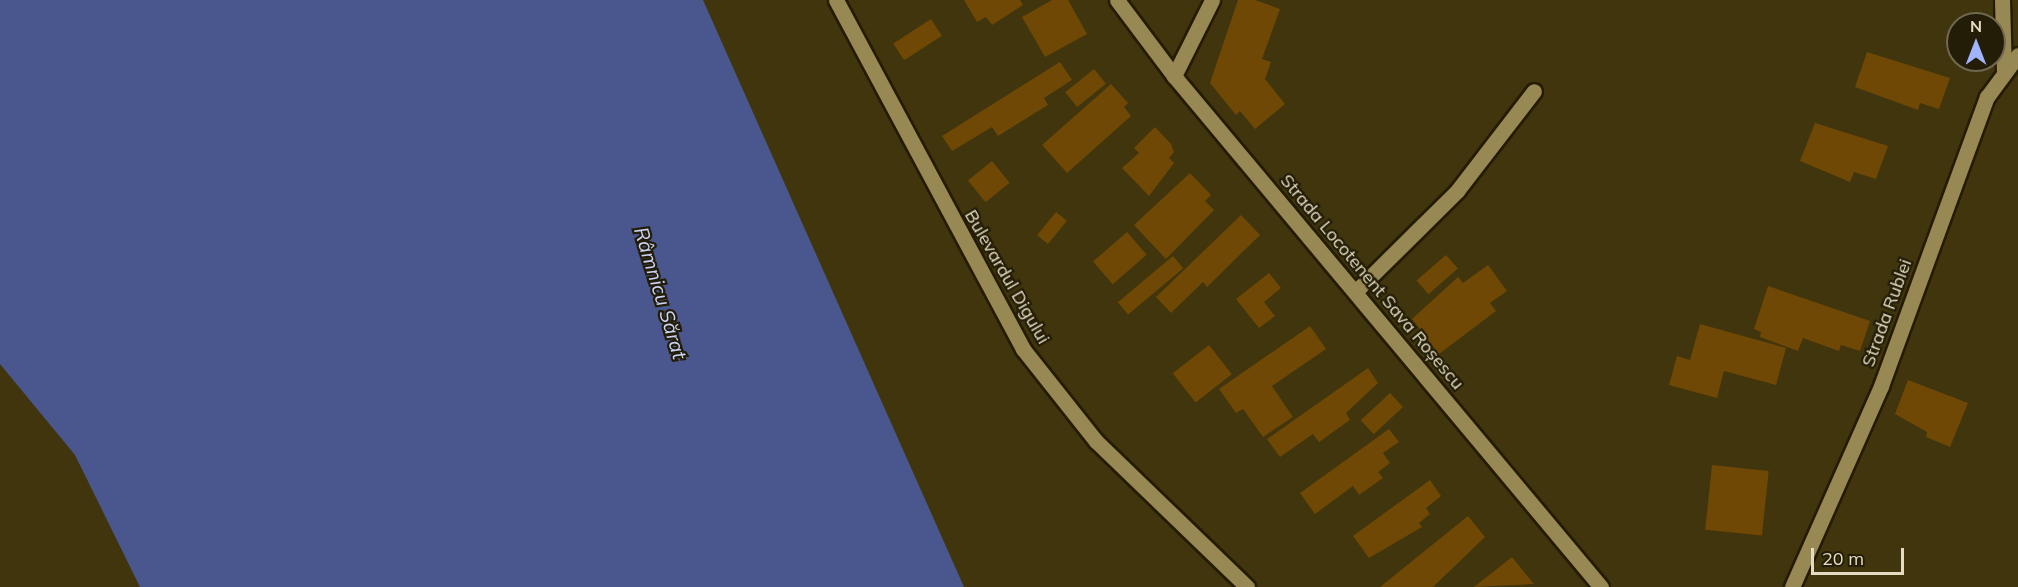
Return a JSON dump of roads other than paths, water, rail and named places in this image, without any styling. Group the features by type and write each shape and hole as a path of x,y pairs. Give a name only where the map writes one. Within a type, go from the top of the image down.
{"street":[{"name":"Bulevardul Digului","path":"836,0 1023,349 1096,441 1247,587"},
{"name":"Strada Locotenent Sava Roșescu","path":"1117,0 1174,76 1601,587"},
{"path":"1174,76 1212,0"},
{"name":"Strada Rublei","path":"2006,68 2018,55"},
{"name":"Strada Rublei","path":"1792,587 1881,386 1987,97 2003,72"},
{"path":"1355,292 1456,191 1534,91"}],"water":[{"name":"Râmnicu Sărat","path":"0,0 703,0 964,587 140,587 75,455 0,364"}]}
